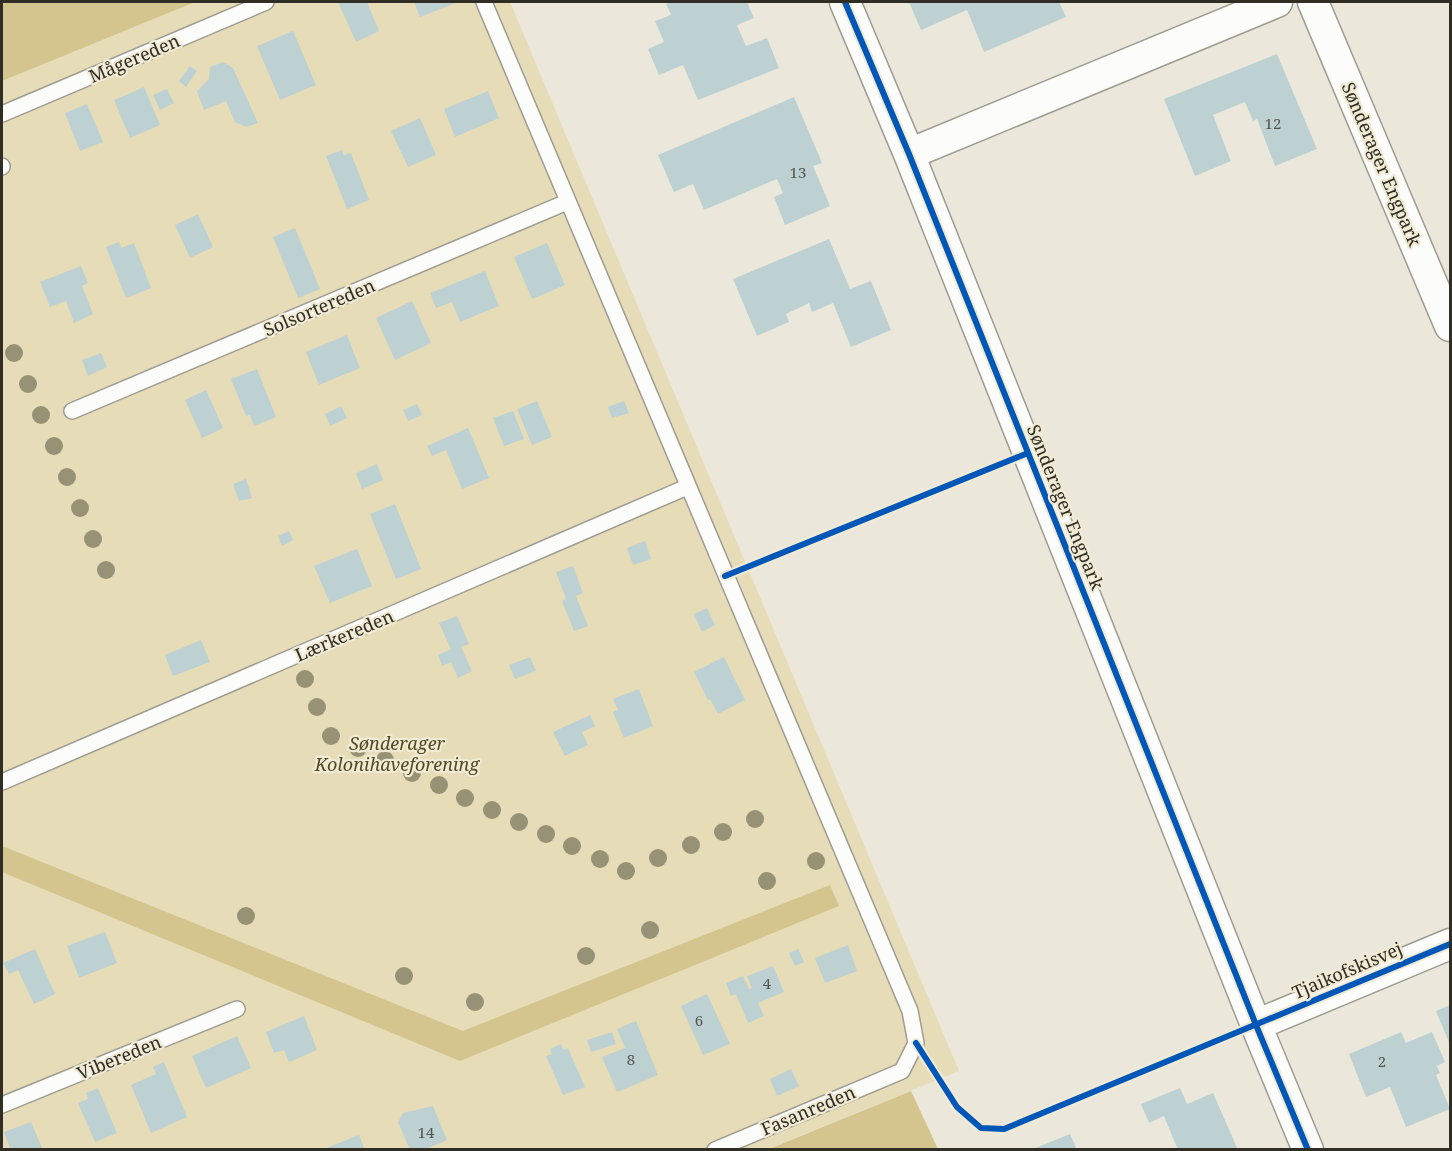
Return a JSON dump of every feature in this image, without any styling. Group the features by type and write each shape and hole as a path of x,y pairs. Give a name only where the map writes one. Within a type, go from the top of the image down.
{"street":[{"name":"Sønderager Engpark","path":"844,2 909,154 1256,1025 1308,1149"},
{"path":"909,154 1277,2"},
{"name":"Sønderager Engpark","path":"1313,2 1450,326"},
{"name":"Tjaikofskisvej","path":"1256,1025 1450,944"}],"lane":[{"name":"Mågereden","path":"2,114 266,2"},
{"path":"484,2 687,487"},
{"name":"Solsortereden","path":"72,411 567,202"},
{"name":"Lærkereden","path":"2,782 687,487"},
{"name":"Fasanreden","path":"687,487 811,773 910,1011 916,1043 902,1071 714,1149"},
{"name":"Vibereden","path":"2,1105 237,1009"}],"green space":[{"name":"Sønderager Kolonihaveforening","path":"192,2 510,2 959,1071 768,1149 2,1150 2,81"}],"shaded area":[{"path":"2,2 195,2 2,81"},
{"path":"2,846 463,1031 830,885 839,906 460,1061 2,872"},
{"path":"911,1091 938,1149 769,1149"}],"building":[{"path":"338,2 367,2 379,31 356,42"},
{"path":"414,2 452,2 453,4 420,17"},
{"path":"672,2 747,2 754,18 737,25 746,46 767,38 779,68 698,100 683,65 659,75 648,49 664,42 655,21 671,15 666,4"},
{"path":"909,2 1059,2 1066,17 984,52 967,10 921,30"},
{"path":"293,31 316,85 280,100 257,46"},
{"path":"1277,54 1317,149 1275,166 1257,119 1253,121 1245,102 1213,115 1231,161 1195,176 1164,99"},
{"path":"223,62 233,68 258,123 246,127 235,122 226,101 204,110 197,91 209,79 210,67"},
{"path":"190,66 197,71 186,87 179,81"},
{"path":"144,87 160,125 130,138 114,100"},
{"path":"167,89 174,103 160,110 153,95"},
{"path":"488,91 499,118 455,137 444,109"},
{"path":"794,97 822,163 813,166 830,206 785,225 774,197 783,193 777,179 704,210 693,184 674,192 658,155"},
{"path":"87,104 103,142 80,151 65,113"},
{"path":"420,118 436,155 408,167 391,131"},
{"path":"342,150 344,155 351,153 369,200 347,209 326,156"},
{"path":"198,214 213,247 190,258 175,225"},
{"path":"295,228 320,289 298,298 273,237"},
{"path":"829,239 850,289 871,281 891,330 851,347 833,303 812,312 809,303 786,314 789,322 757,336 733,279"},
{"path":"119,242 121,248 134,243 151,288 126,298 106,247"},
{"path":"547,243 565,285 532,299 514,257"},
{"path":"81,266 88,283 82,286 93,314 74,323 66,301 50,307 40,282"},
{"path":"485,271 499,306 460,322 452,302 436,308 430,293"},
{"path":"412,301 431,343 395,360 376,318"},
{"path":"347,335 360,368 319,385 306,352"},
{"path":"101,353 107,367 88,376 82,360"},
{"path":"257,369 276,417 254,426 250,415 246,416 231,379"},
{"path":"206,390 223,428 202,438 185,400"},
{"path":"537,401 552,437 532,445 517,409"},
{"path":"624,401 629,413 612,418 608,407"},
{"path":"417,404 422,415 408,421 403,410"},
{"path":"341,406 347,418 330,426 325,414"},
{"path":"513,411 524,439 504,446 493,418"},
{"path":"468,428 489,478 462,489 446,450 432,456 427,446"},
{"path":"377,464 383,480 362,489 356,473"},
{"path":"246,479 252,498 239,501 233,484"},
{"path":"395,504 421,569 396,579 370,514"},
{"path":"289,531 293,540 282,546 278,536"},
{"path":"645,541 651,559 633,565 627,548"},
{"path":"357,549 372,586 330,603 314,566"},
{"path":"573,566 583,593 576,596 588,626 574,631 562,601 566,599 556,572"},
{"path":"707,608 715,625 702,632 694,614"},
{"path":"457,616 469,644 461,647 472,671 458,678 451,662 442,666 438,655 451,649 439,623"},
{"path":"201,640 210,662 173,676 165,655"},
{"path":"530,657 536,671 515,679 509,665"},
{"path":"724,657 745,700 718,714 694,672"},
{"path":"639,689 653,726 624,738 613,712 618,710 613,699"},
{"path":"590,715 595,726 582,732 588,745 565,756 553,732"},
{"path":"105,932 117,963 79,978 67,946"},
{"path":"848,945 857,971 825,983 815,958"},
{"path":"35,949 55,994 34,1004 18,970 9,974 3,963"},
{"path":"798,949 804,962 795,966 789,953"},
{"path":"773,966 784,992 758,1003 764,1016 748,1023 736,994 731,996 726,983 743,976 749,989 752,988 747,976"},
{"path":"707,994 730,1044 703,1055 681,1006"},
{"path":"1450,1005 1450,1045 1436,1011"},
{"path":"304,1016 317,1050 289,1062 284,1050 274,1053 266,1032"},
{"path":"636,1021 658,1075 617,1092 602,1057 625,1048 617,1029"},
{"path":"612,1032 616,1044 591,1052 587,1040"},
{"path":"1401,1032 1406,1043 1432,1032 1445,1062 1437,1066 1440,1073 1436,1075 1450,1109 1406,1127 1390,1087 1366,1097 1349,1054"},
{"path":"237,1036 251,1068 206,1088 192,1056"},
{"path":"561,1044 563,1050 568,1048 585,1087 563,1095 546,1056 552,1054 550,1049"},
{"path":"164,1062 187,1117 151,1133 131,1085 156,1074 153,1067"},
{"path":"791,1069 799,1086 777,1096 770,1079"},
{"path":"98,1088 117,1133 95,1142 78,1103 88,1099 86,1093"},
{"path":"1180,1088 1187,1104 1213,1093 1238,1150 1178,1150 1164,1116 1149,1123 1141,1104"},
{"path":"433,1106 447,1140 424,1150 410,1150 398,1122 403,1113"},
{"path":"31,1122 43,1150 11,1150 4,1132"},
{"path":"1070,1134 1077,1150 1033,1150 1033,1149"},
{"path":"359,1135 365,1150 324,1150 324,1149"}],"cycle path":[{"path":"845,2 909,154 1308,1150"},
{"path":"725,576 1028,453"},
{"path":"916,1043 957,1107 981,1128 1004,1129 1450,944"}]}
